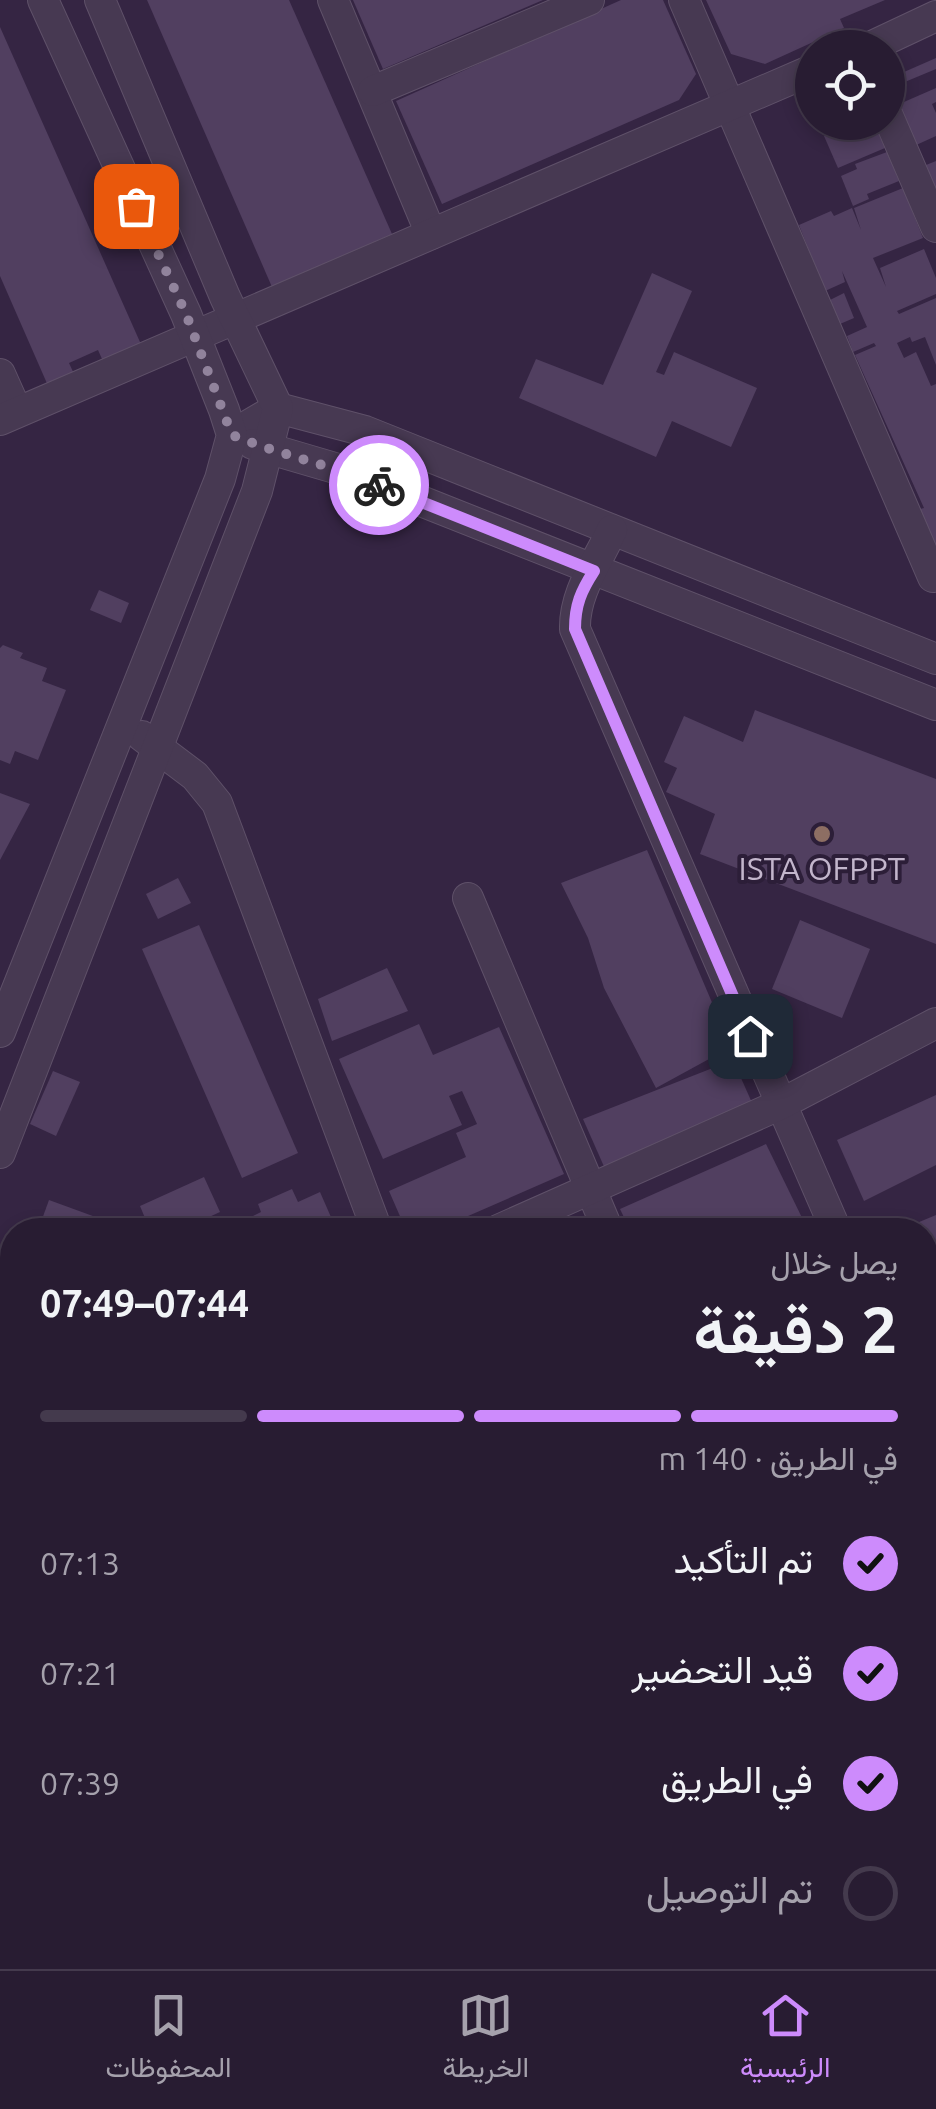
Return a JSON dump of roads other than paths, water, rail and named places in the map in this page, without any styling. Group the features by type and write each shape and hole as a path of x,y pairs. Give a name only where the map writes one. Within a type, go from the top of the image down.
{"street":[{"path":"0,1032 220,479 232,435 194,336 43,0"},
{"path":"2,1143 257,490 278,408 100,0"},
{"path":"334,0 431,234"},
{"path":"373,91 589,0"},
{"path":"684,0 935,579"},
{"path":"905,31 936,16"},
{"path":"0,374 8,416 795,77"},
{"path":"898,140 936,227"},
{"path":"232,435 278,408 365,432 936,658"},
{"path":"232,435 269,450 345,471 936,705"},
{"path":"612,530 580,592 575,629 831,1218"},
{"path":"122,726 156,744 196,776 216,803 372,1218"},
{"path":"468,898 602,1218"},
{"path":"527,1218 779,1104 936,1022"}],"place":[{"name":"ISTA OFPPT","path":"822,834"}]}
